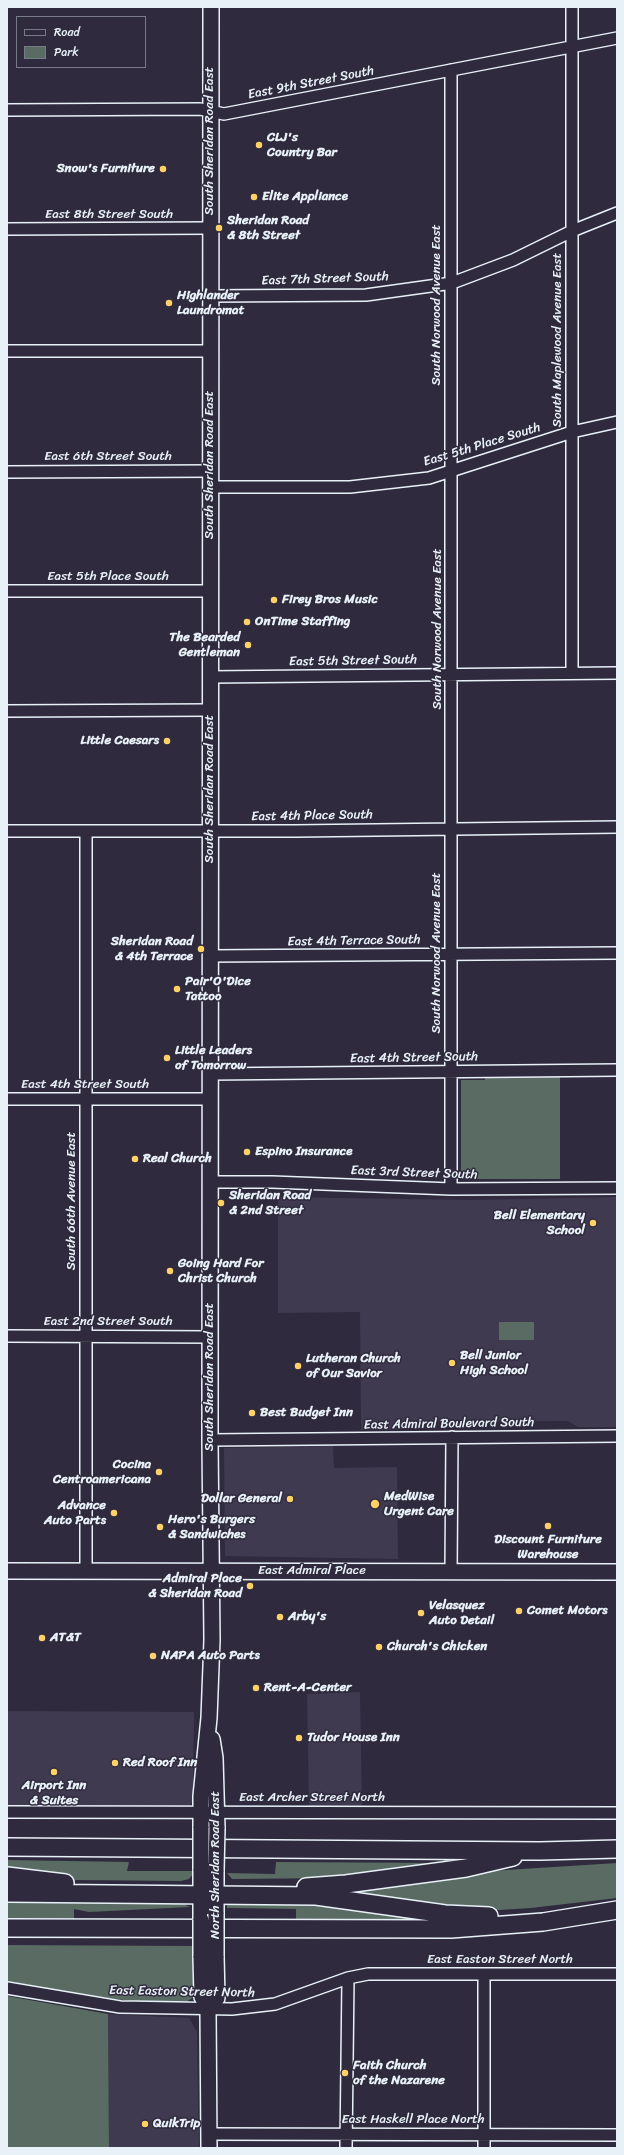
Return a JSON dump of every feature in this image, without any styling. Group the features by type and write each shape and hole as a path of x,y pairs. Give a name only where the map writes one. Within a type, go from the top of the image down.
{"highway":[{"path":"7,1847 540,1850 617,1848"},
{"path":"7,1893 208,1891 346,1884 466,1868 540,1850"},
{"path":"7,1876 78,1884 316,1896 468,1916 575,1917"},
{"path":"7,1928 451,1929 575,1917 617,1910"}],"main road":[{"name":"South Sheridan Road East","path":"211,7 211,1571"},
{"name":"East Admiral Place","path":"7,1571 617,1572"},
{"name":"North Sheridan Road East","path":"208,2009 217,1998 216,1914 200,1869 202,1787 209,1718 212,1640 211,1571"},
{"name":"North Sheridan Road East","path":"209,1718 215,1758 217,1812 216,1870 208,1891 201,1920 202,1997 208,2009 209,2141"}],"street":[{"name":"South Maplewood Avenue East","path":"572,7 572,673"},
{"name":"East 9th Street South","path":"7,110 200,109 222,114 617,38"},
{"name":"South Norwood Avenue East","path":"451,70 451,1189"},
{"name":"East 7th Street South","path":"210,296 366,295 452,282 513,260 572,231 617,213"},
{"name":"East 8th Street South","path":"7,229 210,228"},
{"path":"7,351 210,351"},
{"name":"East 5th Place South","path":"210,487 350,487 429,478 572,432 617,422"},
{"name":"East 6th Street South","path":"7,472 210,471"},
{"name":"East 5th Place South","path":"7,590 210,591"},
{"name":"East 5th Street South","path":"210,677 617,673"},
{"path":"7,711 210,710"},
{"name":"East 4th Place South","path":"7,831 617,828"},
{"name":"South 66th Avenue East","path":"86,831 86,1571"},
{"name":"East 4th Terrace South","path":"210,956 617,953"},
{"name":"East 4th Street South","path":"210,1074 617,1070"},
{"name":"East 4th Street South","path":"7,1099 210,1099"},
{"name":"East 3rd Street South","path":"210,1182 272,1182 451,1189 617,1188"},
{"name":"East 2nd Street South","path":"7,1336 210,1337"},
{"name":"East Admiral Boulevard South","path":"210,1440 617,1436"},
{"path":"452,1437 452,1572"},
{"name":"East Archer Street North","path":"7,1812 617,1813"},
{"name":"East Easton Street North","path":"7,1988 120,2007 249,2009 276,2004 348,1978 368,1974 617,1974"},
{"path":"484,1974 484,2148"},
{"path":"346,2148 348,1978"},
{"name":"East Haskell Place North","path":"209,2141 346,2135 617,2135"}],"shaded area":[{"path":"278,1197 471,1200 617,1197 617,1427 578,1427 568,1421 420,1422 413,1429 361,1430 360,1312 278,1313"},
{"path":"333,1446 334,1468 397,1467 398,1559 225,1556 224,1448"},
{"path":"360,1692 362,1806 309,1807 307,1694"},
{"path":"7,1711 194,1712 193,1801 188,1807 7,1806"},
{"path":"108,2014 189,2018 197,2032 199,2148 109,2148"}],"green space":[{"path":"560,1075 560,1179 461,1179 461,1080 485,1080 485,1076"},
{"path":"499,1322 534,1322 534,1340 499,1340"},
{"path":"7,1860 129,1862 127,1871 193,1871 194,1873 189,1879 181,1881 76,1880 7,1871"},
{"path":"276,1862 446,1863 342,1878 232,1879 227,1873 275,1874"},
{"path":"617,1863 617,1898 531,1908 483,1911 330,1890 458,1873"},
{"path":"7,1900 181,1903 190,1907 89,1912 74,1909 74,1919 7,1918"},
{"path":"234,1900 295,1901 442,1921 296,1920 296,1909 227,1908 227,1904"},
{"path":"7,1945 194,1946 194,1997 186,2002 131,2001 78,1994 7,1981"},
{"path":"7,1996 108,2014 109,2148 7,2148"}],"place":[{"name":"CLJ's Country Bar","path":"259,145"},
{"name":"Snow's Furniture","path":"163,169"},
{"name":"Elite Appliance","path":"254,197"},
{"name":"Sheridan Road & 8th Street","path":"219,228"},
{"name":"Highlander Laundromat","path":"169,303"},
{"name":"Firey Bros Music","path":"274,600"},
{"name":"OnTime Staffing","path":"247,622"},
{"name":"The Bearded Gentleman","path":"248,645"},
{"name":"Little Caesars","path":"167,741"},
{"name":"Sheridan Road & 4th Terrace","path":"201,949"},
{"name":"Pair'O'Dice Tattoo","path":"177,989"},
{"name":"Little Leaders of Tomorrow","path":"167,1058"},
{"name":"Espino Insurance","path":"247,1152"},
{"name":"Real Church","path":"135,1159"},
{"name":"Sheridan Road & 2nd Street","path":"221,1203"},
{"name":"Bell Elementary School","path":"593,1223"},
{"name":"Going Hard For Christ Church","path":"170,1271"},
{"name":"Bell Junior High School","path":"452,1363"},
{"name":"Lutheran Church of Our Savior","path":"298,1366"},
{"name":"Best Budget Inn","path":"252,1413"},
{"name":"Cocina Centroamericana","path":"159,1472"},
{"name":"Dollar General","path":"290,1499"},
{"name":"MedWise Urgent Care","path":"375,1504"},
{"name":"Advance Auto Parts","path":"114,1513"},
{"name":"Discount Furniture Warehouse","path":"548,1526"},
{"name":"Hero's Burgers & Sandwiches","path":"160,1527"},
{"name":"Admiral Place & Sheridan Road","path":"250,1586"},
{"name":"Comet Motors","path":"519,1611"},
{"name":"Velasquez Auto Detail","path":"421,1613"},
{"name":"Arby's","path":"280,1617"},
{"name":"AT&T","path":"42,1638"},
{"name":"Church's Chicken","path":"379,1647"},
{"name":"NAPA Auto Parts","path":"153,1656"},
{"name":"Rent-A-Center","path":"256,1688"},
{"name":"Tudor House Inn","path":"299,1738"},
{"name":"Red Roof Inn","path":"115,1763"},
{"name":"Airport Inn & Suites","path":"54,1772"},
{"name":"Faith Church of the Nazarene","path":"345,2073"},
{"name":"QuikTrip","path":"145,2124"}]}
